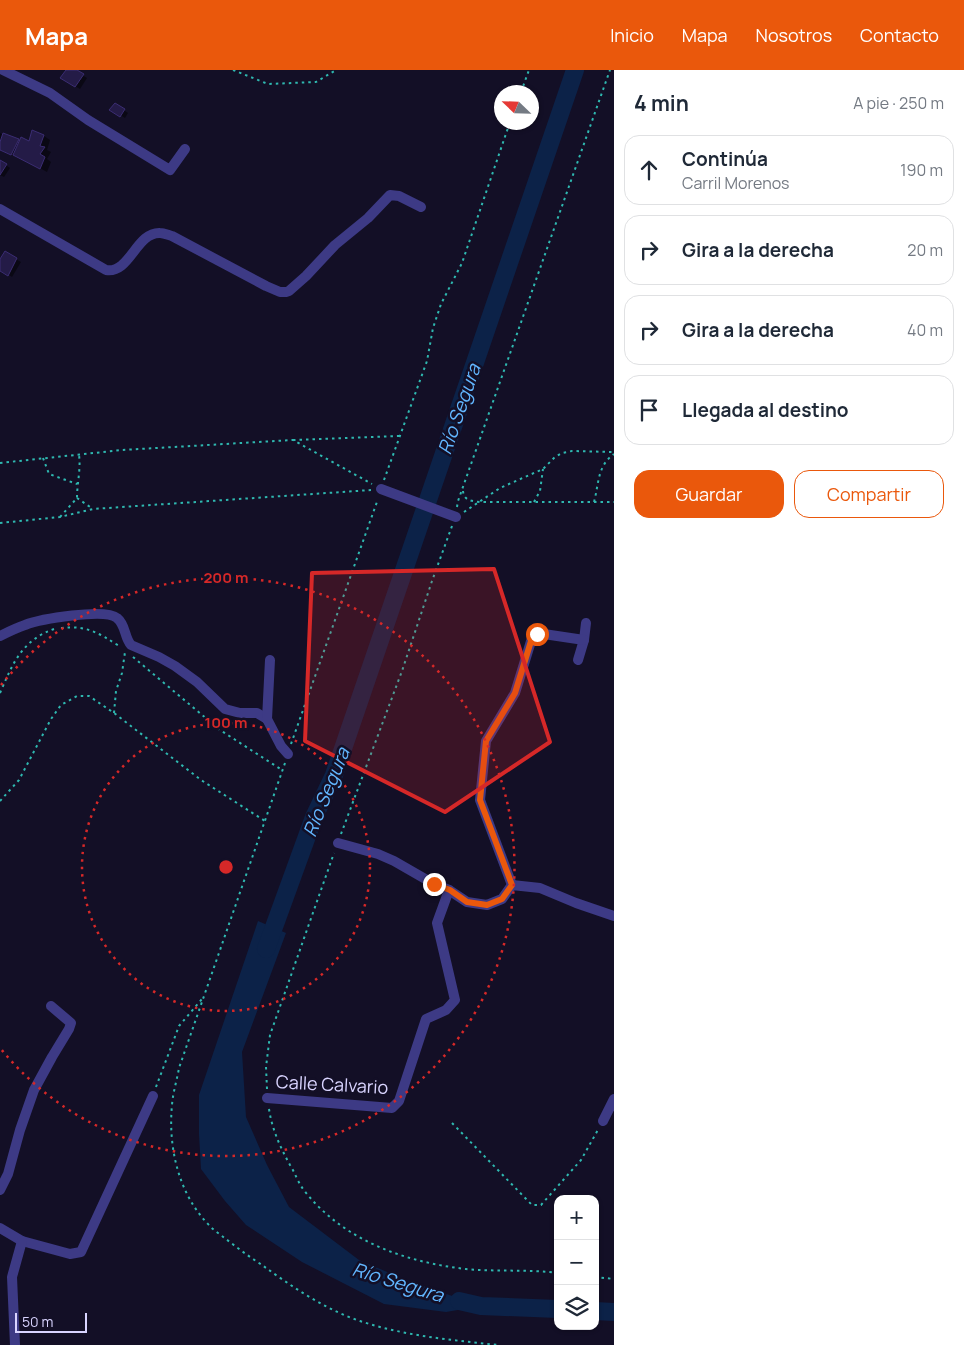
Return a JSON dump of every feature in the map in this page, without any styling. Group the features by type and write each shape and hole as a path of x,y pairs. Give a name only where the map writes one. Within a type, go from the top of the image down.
{"street":[{"path":"3,70 50,93 88,120 170,170 185,149"},
{"path":"0,208 106,270 112,271 122,265 145,238 152,234 163,233 266,286 286,292 293,288 335,245 368,218 390,195 399,196 421,207"},
{"path":"381,489 456,517"},
{"path":"0,636 26,624 58,617 114,615 123,625 128,642 131,645 175,666 197,682 225,709 257,713 267,719"},
{"path":"578,660 584,640 586,623"},
{"path":"512,885 480,800 486,741 515,693 532,638 537,634 584,640"},
{"path":"270,660 267,719 281,746 288,754"},
{"path":"338,843 378,854 394,861 434,884 450,890 467,902 487,905 502,899 512,885"},
{"path":"512,885 540,888 614,916"},
{"name":"Calle Calvario","path":"267,1098 392,1108 399,1100 426,1019 446,1010 455,1000 437,923 450,890"},
{"path":"0,1190 8,1174 20,1130 34,1090 71,1023 51,1006"},
{"path":"0,1228 22,1240 70,1254 81,1252 152,1096"},
{"path":"603,1120 614,1099"},
{"path":"15,1345 12,1277 22,1240"}],"path":[{"path":"232,70 268,84 316,82 336,70"},
{"path":"524,85 529,70"},
{"path":"554,1272 468,1269 442,1265 416,1260 379,1248 354,1235 332,1219 303,1188 283,1152 271,1122 267,1098 266,1067 270,1035 338,843 402,671 456,517 458,501 610,70"},
{"path":"498,1345 427,1337 359,1321 318,1302 279,1278 238,1249 208,1224 192,1203 181,1182 174,1159 172,1104 179,1068 427,362 438,312 462,263 507,130"},
{"path":"0,463 122,450 400,436"},
{"path":"292,440 381,489"},
{"path":"456,517 500,488 543,469 562,453 572,451 614,453"},
{"path":"594,502 599,475 604,464 614,453"},
{"path":"60,517 77,498 80,455"},
{"path":"43,458 49,474 77,484"},
{"path":"534,502 540,492 543,469"},
{"path":"463,488 463,495 467,500 480,502 614,502"},
{"path":"0,523 60,517 93,509 381,489"},
{"path":"77,498 93,509"},
{"path":"0,693 18,655 32,640 57,628 80,627 93,631 126,651 116,691 114,713"},
{"path":"133,657 220,730 282,771"},
{"path":"0,800 19,780 51,718 61,704 77,696 89,696 201,780 265,821"},
{"path":"152,1096 179,1026 204,996"},
{"path":"452,1123 532,1205 541,1205 580,1160 603,1120"},
{"path":"599,1277 614,1279"}],"highlighted area":[{"path":"494,569 550,742 445,812 305,741 312,573"}],"water":[{"path":"258,921 286,933 242,1052 246,1117 267,1165 289,1207 359,1260 406,1280 481,1306 446,1312 384,1304 302,1262 246,1225 201,1169 199,1095"}],"building":[{"path":"66,70 77,70 84,74 75,87 60,78"},
{"path":"115,103 125,109 120,117 109,110"},
{"path":"32,130 44,135 40,146 45,147 40,154 45,157 40,169 13,155 21,137 29,141"},
{"path":"3,133 19,139 11,155 0,150"},
{"path":"0,160 7,164 0,175"},
{"path":"5,251 17,258 8,276 0,271 0,259"}],"waterway":[{"name":"Río Segura","path":"266,949 314,817 334,775 575,70"},
{"name":"Río Segura","path":"459,1301 481,1306 554,1309"},
{"name":"Río Segura","path":"599,1311 614,1312"}],"route":[{"path":"434,884 450,890 467,902 487,905 502,899 512,885 480,800 486,741 515,693 532,638 537,634"}]}
